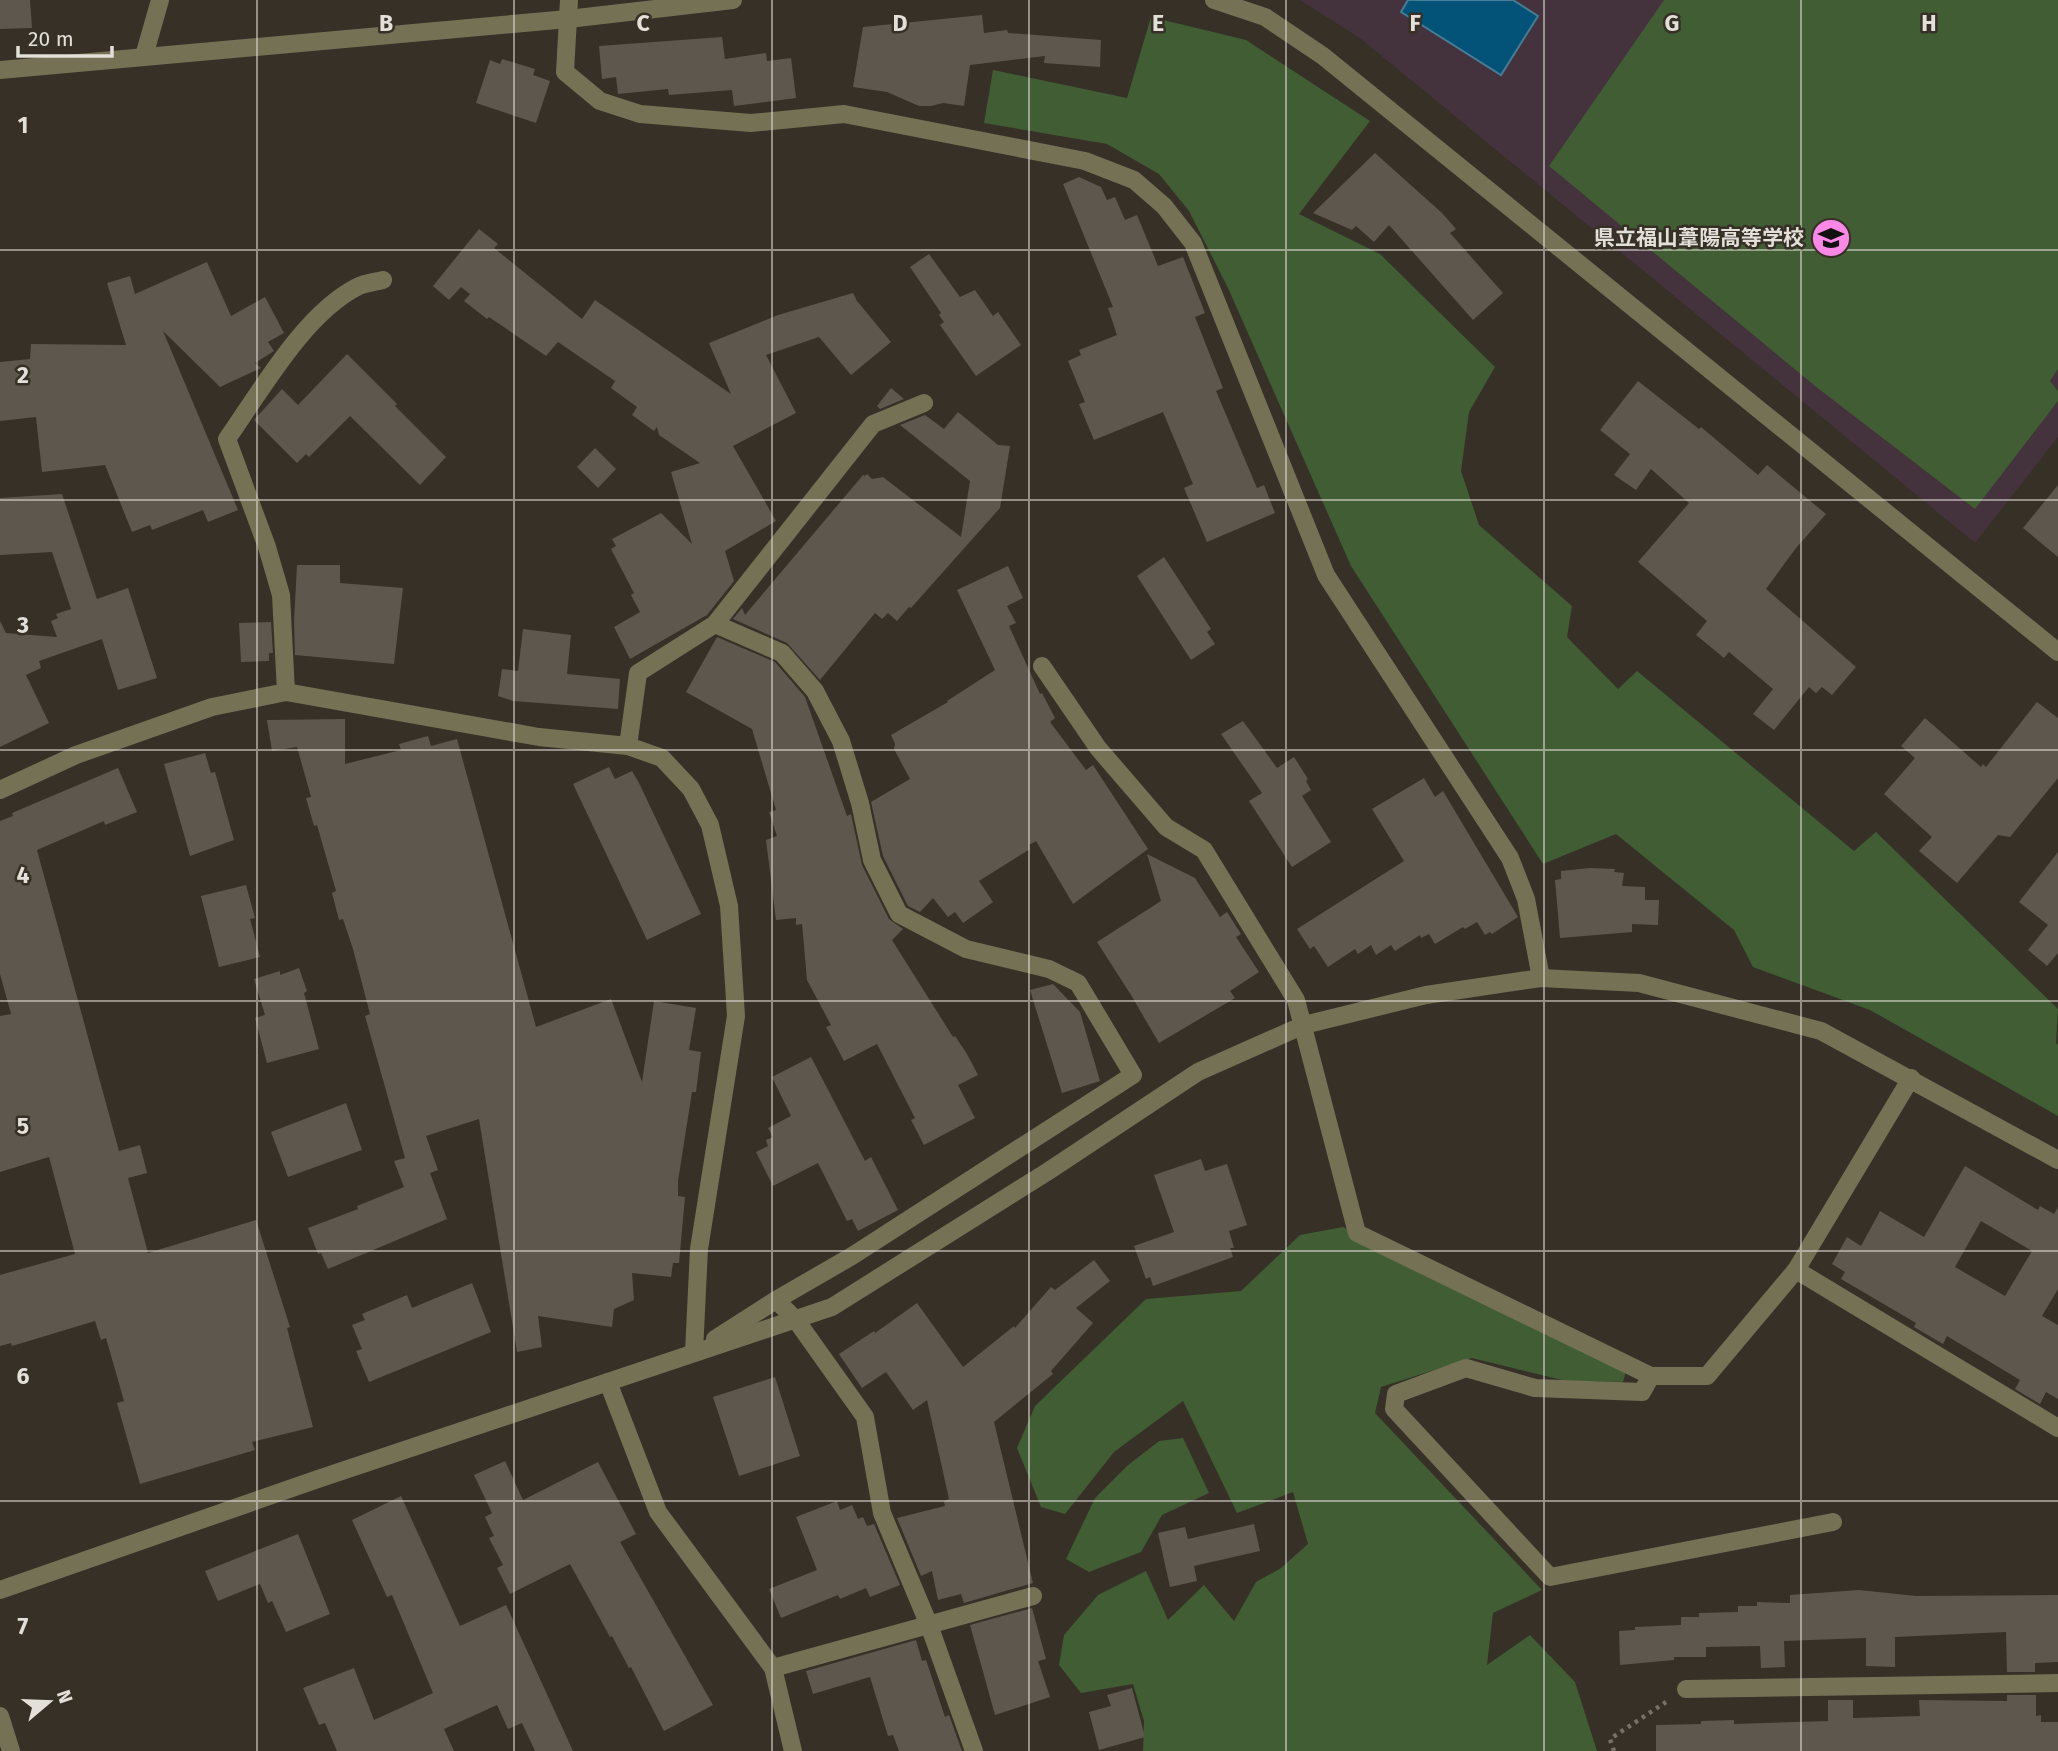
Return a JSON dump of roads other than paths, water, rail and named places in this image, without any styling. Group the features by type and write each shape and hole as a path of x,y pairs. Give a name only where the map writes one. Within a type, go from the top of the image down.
{"street":[{"path":"144,56 160,0"},
{"path":"569,0 565,72 600,101 640,114 751,123 844,114 1085,161 1134,180 1164,206 1193,243 1326,575 1510,859 1526,899 1541,978"},
{"path":"0,70 568,19 733,0"},
{"path":"1214,0 1265,17 1323,56 2058,652"},
{"path":"286,692 281,596 267,547 227,439 306,328 358,286 383,280"},
{"path":"628,746 638,673 715,624 873,424 924,403"},
{"path":"694,1352 852,1256 1133,1075 1077,983 1049,970 967,949 900,914 872,860 860,803 841,741 816,691 782,653 715,624"},
{"path":"1042,666 1098,748 1166,827 1203,850 1296,1000 1357,1233 1651,1376 1707,1376 1796,1270 1911,1079"},
{"path":"0,790 76,755 212,707 286,692 539,737 628,746 662,758 691,789 710,825 729,905 736,1016 699,1249 694,1352"},
{"path":"0,1590 305,1483 832,1307 1198,1073 1304,1026 1426,995 1541,978 1639,983 1821,1031 2058,1160"},
{"path":"1796,1270 2058,1428"},
{"path":"776,1300 796,1320 865,1417 882,1513 929,1625 974,1751"},
{"path":"1651,1376 1642,1392 1535,1388 1466,1368 1396,1394 1394,1409 1549,1577 1833,1522"},
{"path":"608,1381 658,1512 773,1668 793,1751"},
{"path":"773,1668 1033,1596"},
{"path":"1686,1689 2058,1683"},
{"path":"0,1716 11,1751"}],"water":[{"path":"1408,0 1513,0 1538,16 1501,75 1401,12"}],"place":[{"name":"県立福山葦陽高等学校","path":"1831,238"}]}
